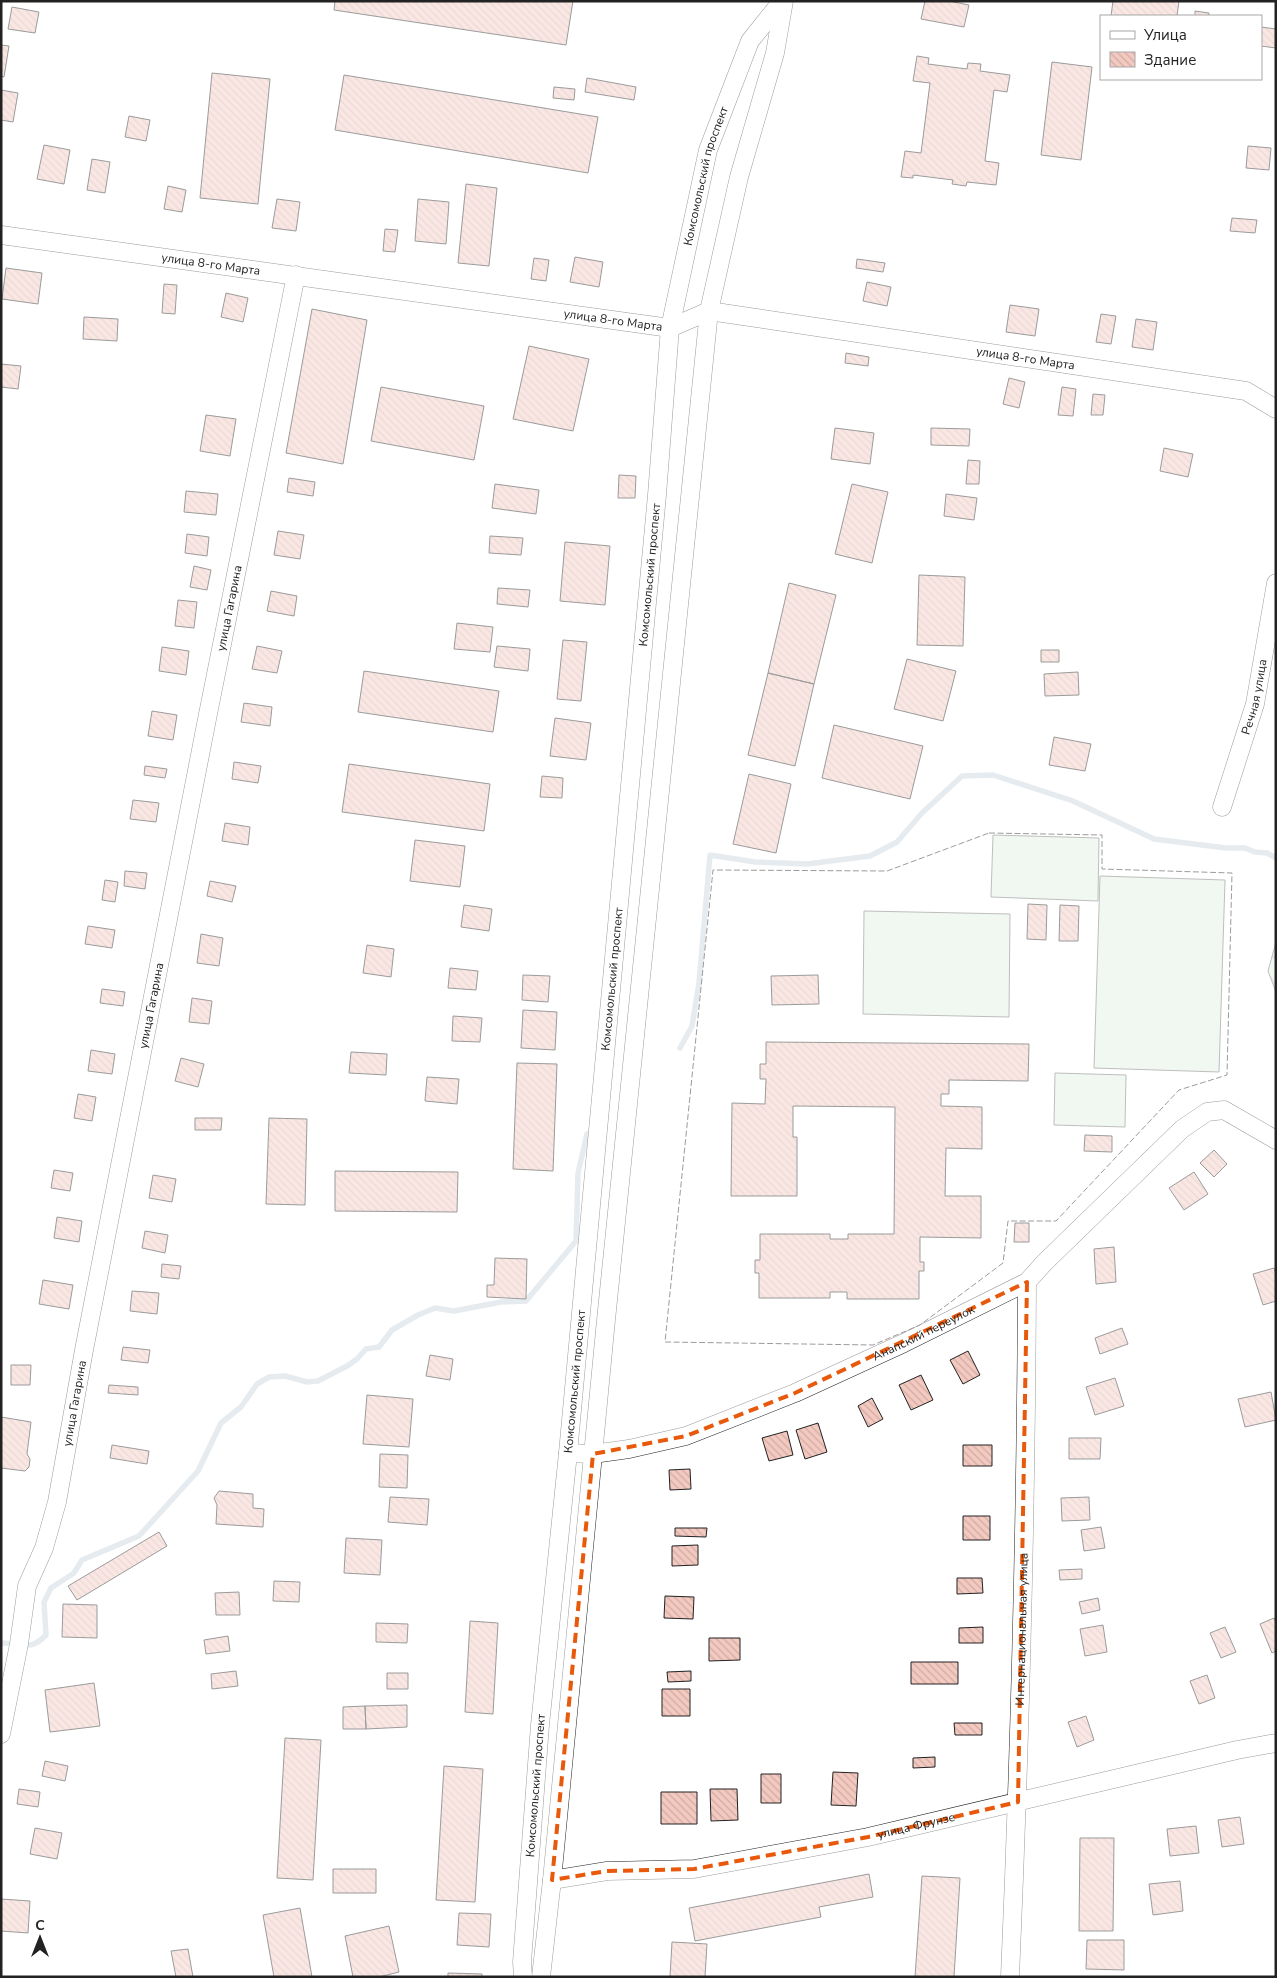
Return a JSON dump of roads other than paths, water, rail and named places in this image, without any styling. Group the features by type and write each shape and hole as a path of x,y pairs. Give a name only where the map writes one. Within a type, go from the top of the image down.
{"street":[{"name":"Комсомольский проспект","path":"541,1977 552,1880 592,1454 709,310 739,176 775,53 783,1"},
{"name":"Комсомольский проспект","path":"523,1977 522,1962 540,1725 568,1453 655,514 670,328 708,150 750,41 783,1"},
{"name":"улица 8-го Марта","path":"1,235 670,328 709,310 1246,391 1276,409"},
{"name":"улица Гагарина","path":"1,1734 19,1644 27,1586 44,1548 57,1502 86,1340 296,275"},
{"name":"Речная улица","path":"1222,807 1255,704 1276,584"},
{"name":"Анапский переулок","path":"568,1453 592,1454 629,1449 686,1436 795,1393 1027,1282 1044,1263 1182,1129 1207,1112 1224,1110 1276,1140"},
{"name":"Интернациональная улица","path":"1010,1977 1018,1802 1027,1282"},
{"name":"улица Фрунзе","path":"552,1880 607,1871 694,1869 868,1837 1237,1750 1276,1743"}],"waterway":[{"path":"680,1048 692,1026 699,983 710,855 755,862 807,864 870,856 897,842 922,813 962,776 993,775 1073,801 1154,839 1226,848 1245,848 1255,852 1267,853 1276,858"},
{"path":"1,1643 30,1645 46,1635 44,1602 51,1588 74,1573 82,1560 139,1536 198,1471 221,1423 241,1407 257,1384 269,1377 285,1376 307,1382 318,1381 347,1366 366,1349 379,1347 392,1330 418,1315 435,1308 454,1311 501,1302 526,1301 576,1241 578,1173 587,1134"}]}
